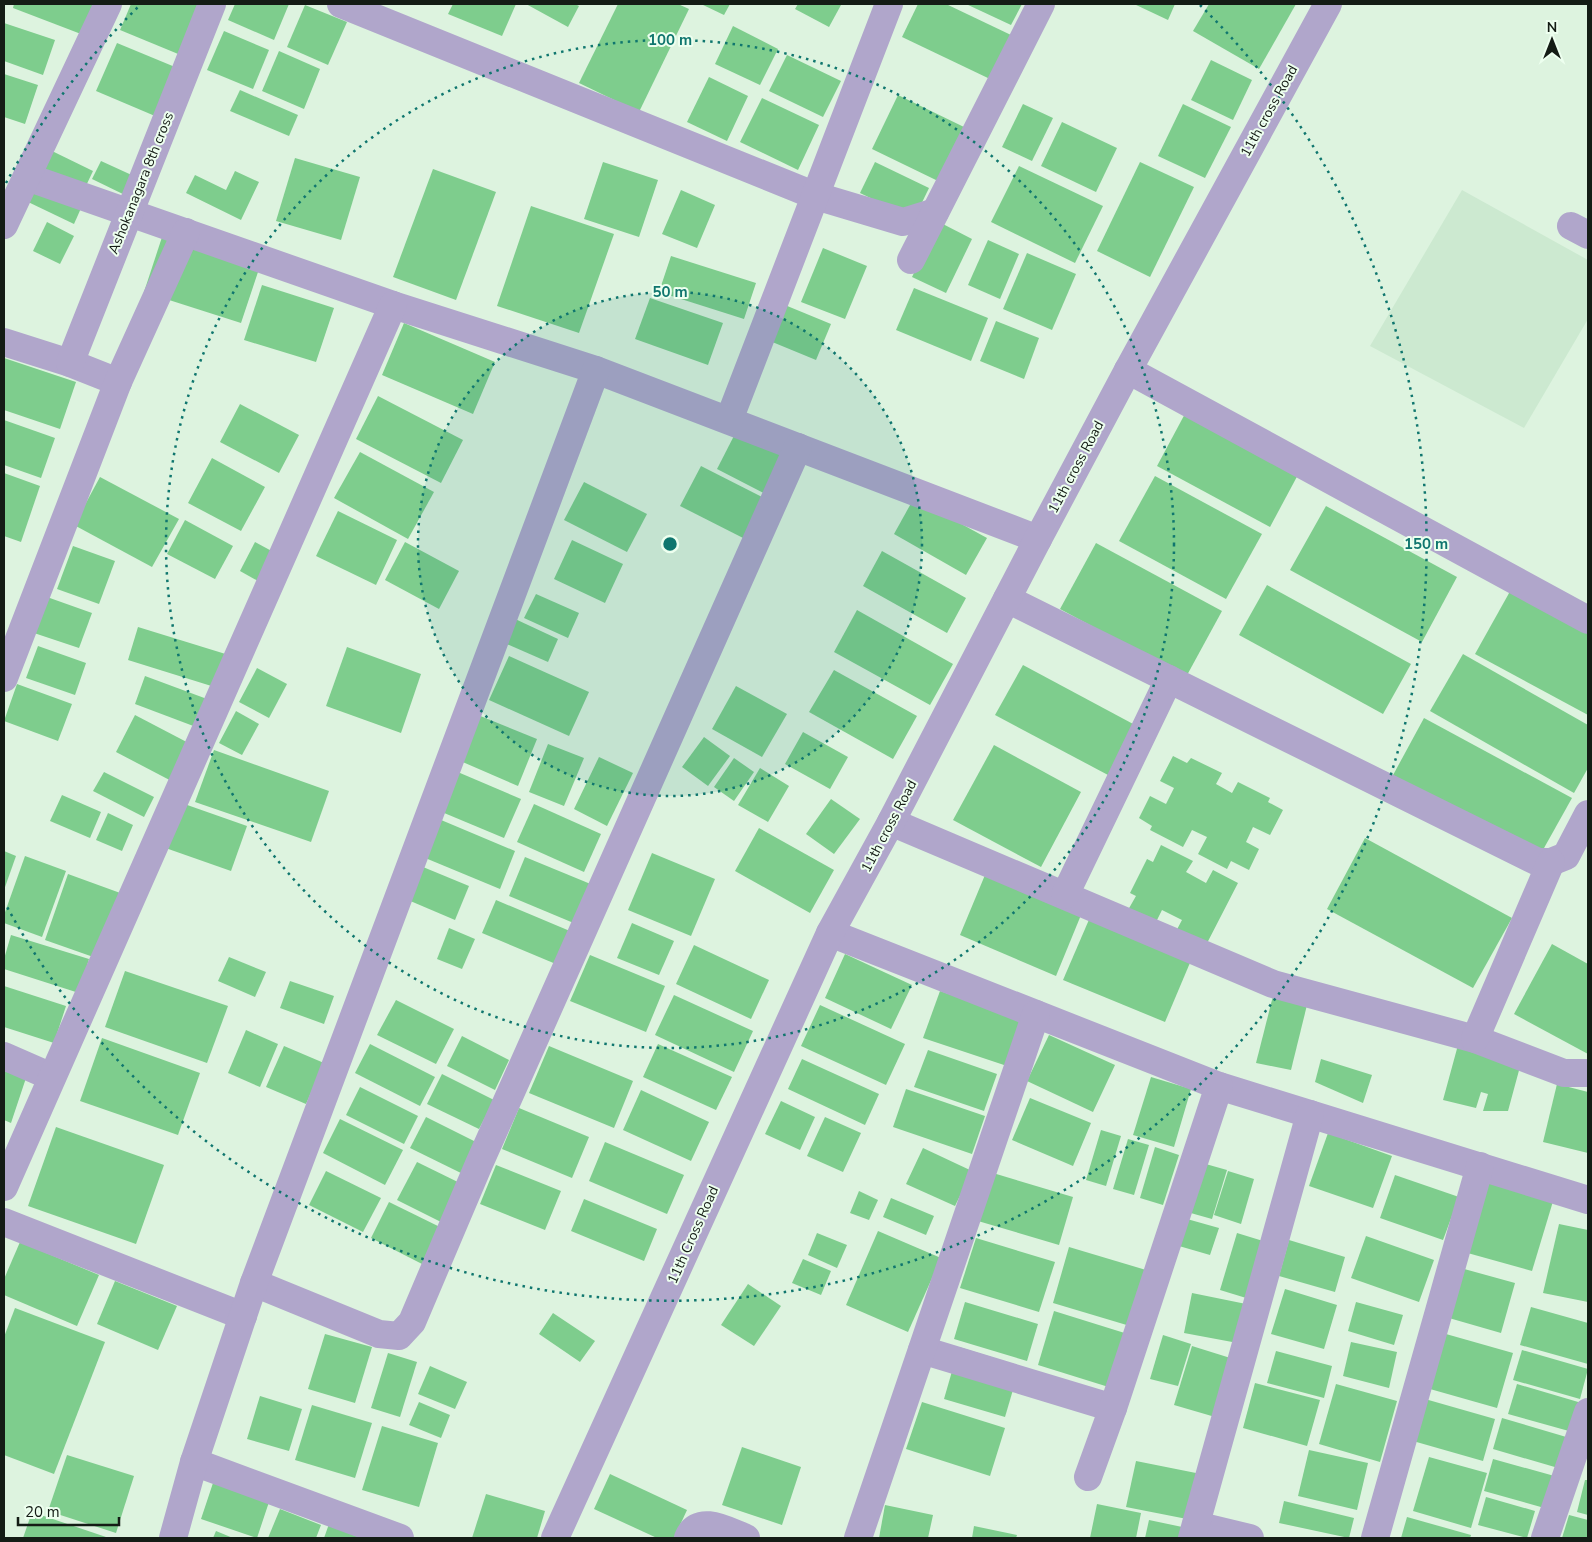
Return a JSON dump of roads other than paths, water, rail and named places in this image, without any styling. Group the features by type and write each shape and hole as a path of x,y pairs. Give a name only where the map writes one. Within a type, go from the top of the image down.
{"street":[{"path":"4,225 108,4"},
{"name":"Ashokanagara 8th cross","path":"70,363 212,4"},
{"path":"341,4 816,196 903,222 935,212"},
{"path":"729,420 889,4"},
{"path":"911,260 1040,4"},
{"name":"11th cross Road","path":"830,933 892,822 1038,538 1128,370 1328,4"},
{"path":"27,177 392,305 596,370 1038,538"},
{"path":"4,678 118,382 186,232"},
{"path":"4,1187 392,305"},
{"path":"4,342 70,363 118,382"},
{"path":"173,1538 194,1462 254,1283 596,370"},
{"path":"1128,370 1588,620"},
{"path":"254,1283 379,1334 398,1336 412,1322 479,1164 798,447"},
{"path":"1007,599 1538,862 1551,862 1566,856 1588,814"},
{"path":"1065,895 1169,679"},
{"path":"892,822 1273,984 1474,1039 1564,1073 1588,1073"},
{"path":"1474,1039 1551,862"},
{"path":"830,933 1218,1086 1588,1200"},
{"name":"11th Cross Road","path":"555,1538 830,933"},
{"path":"858,1538 1036,1014"},
{"path":"4,1056 52,1076"},
{"path":"1088,1477 1113,1408 1218,1086"},
{"path":"1250,1538 1194,1531 1310,1114"},
{"path":"1375,1538 1480,1166"},
{"path":"4,1222 243,1316"},
{"path":"922,1350 1113,1408"},
{"path":"1545,1538 1586,1423"},
{"path":"194,1462 400,1538"},
{"path":"688,1538 691,1530 700,1525 711,1525 746,1538"}]}
